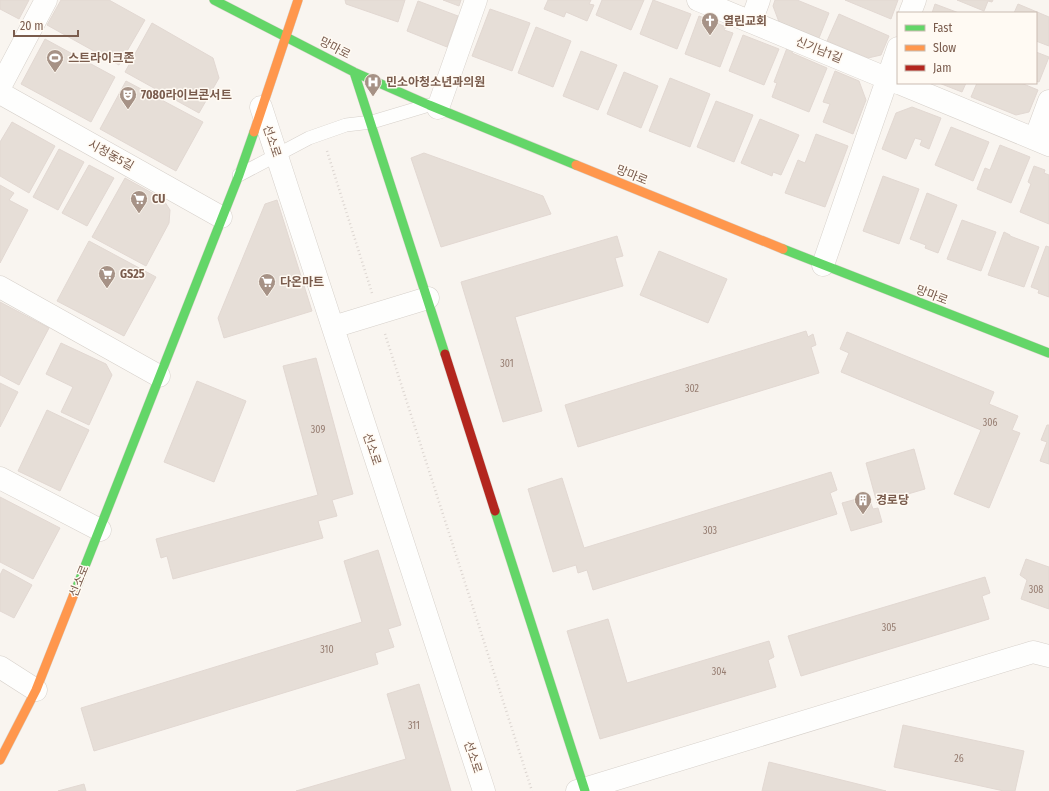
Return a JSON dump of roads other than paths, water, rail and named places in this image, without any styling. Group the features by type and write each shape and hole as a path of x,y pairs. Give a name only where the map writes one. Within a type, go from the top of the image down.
{"street":[{"path":"0,87 46,0"},
{"name":"망마로","path":"214,0 354,72 433,107 823,265 1049,353"},
{"name":"선소로","path":"0,760 36,690 100,530 159,376 239,175 298,0"},
{"path":"433,107 476,0"},
{"name":"신기남1길","path":"698,0 895,81"},
{"path":"751,22 759,0"},
{"path":"910,12 915,0"},
{"path":"823,265 895,81 897,59"},
{"path":"354,72 372,122 428,298 582,790 1032,652 1049,656"},
{"name":"신기남1길","path":"902,84 1042,142 1049,101"},
{"name":"시청동5길","path":"0,93 221,218"},
{"name":"선소로","path":"261,107 484,791"},
{"path":"0,287 159,376"},
{"path":"333,327 428,298"},
{"path":"0,478 100,530"},
{"path":"0,667 36,690"}],"lane":[{"path":"239,175 296,143 321,133 346,125 372,122 433,107"}],"place":[{"name":"열린교회","path":"710,36"},
{"name":"스트라이크존","path":"55,73"},
{"name":"민소아청소년과의원","path":"373,97"},
{"name":"7080라이브콘서트","path":"128,110"},
{"name":"CU","path":"139,214"},
{"name":"GS25","path":"107,289"},
{"name":"다온마트","path":"267,297"},
{"name":"경로당","path":"863,515"}]}
